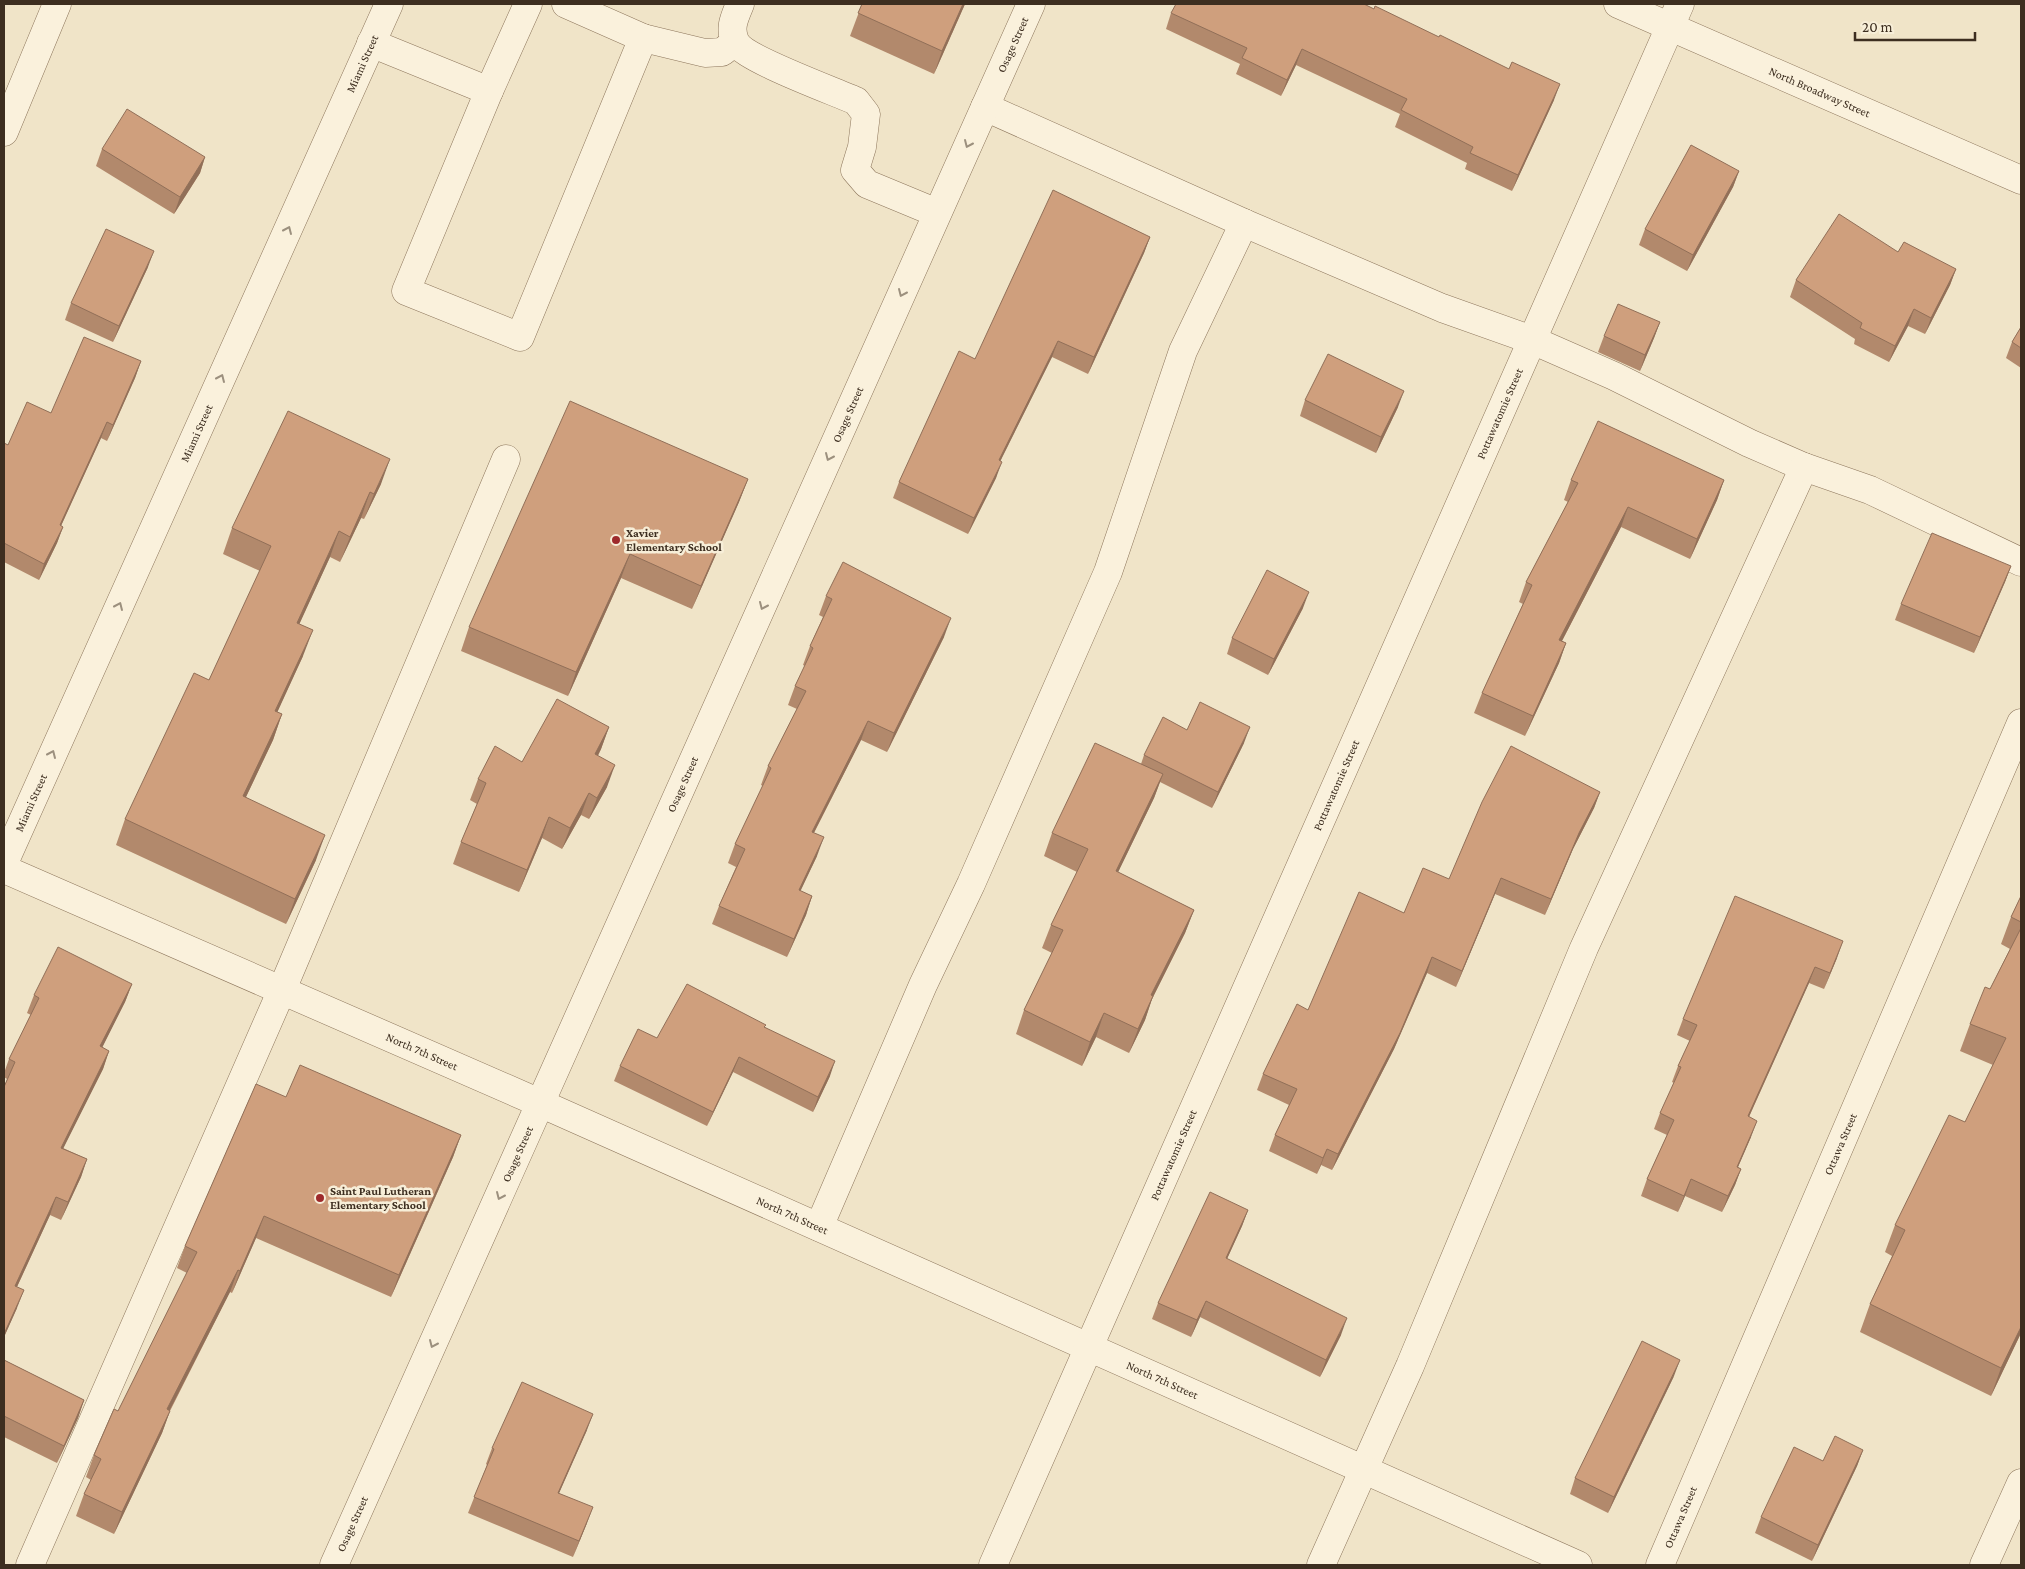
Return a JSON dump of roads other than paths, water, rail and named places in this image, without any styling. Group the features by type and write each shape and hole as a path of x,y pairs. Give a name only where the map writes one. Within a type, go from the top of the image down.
{"street":[{"path":"4,132 57,4"},
{"name":"Miami Street","path":"4,863 389,4"},
{"path":"528,4 489,91 406,291 520,337 643,38"},
{"path":"566,4 643,38 705,53 722,52 735,42"},
{"path":"740,4 732,25 735,42 752,56 856,100 866,114 862,147 855,170 867,184 938,213"},
{"name":"Osage Street","path":"334,1565 542,1104 1031,4"},
{"name":"North Broadway Street","path":"1618,4 1675,15 2021,180"},
{"name":"Pottawatomie Street","path":"993,1565 1675,15"},
{"path":"371,43 489,91"},
{"path":"985,107 1244,223 1442,308 1532,340 1614,376 1749,443 1804,467 1870,490 2021,562"},
{"path":"819,1227 923,985 971,884 1108,572 1183,351 1244,223"},
{"path":"30,1565 281,992 506,459"},
{"path":"1321,1565 1410,1366 1584,948 1804,467"},
{"name":"Ottawa Street","path":"1660,1565 2021,723"},
{"name":"North 7th Street","path":"4,869 281,992 542,1104 1364,1468 1578,1565"},
{"path":"1984,1565 2021,1483"}],"place":[{"name":"Xavier Elementary School","path":"616,540"},
{"name":"Saint Paul Lutheran Elementary School","path":"320,1198"}]}
